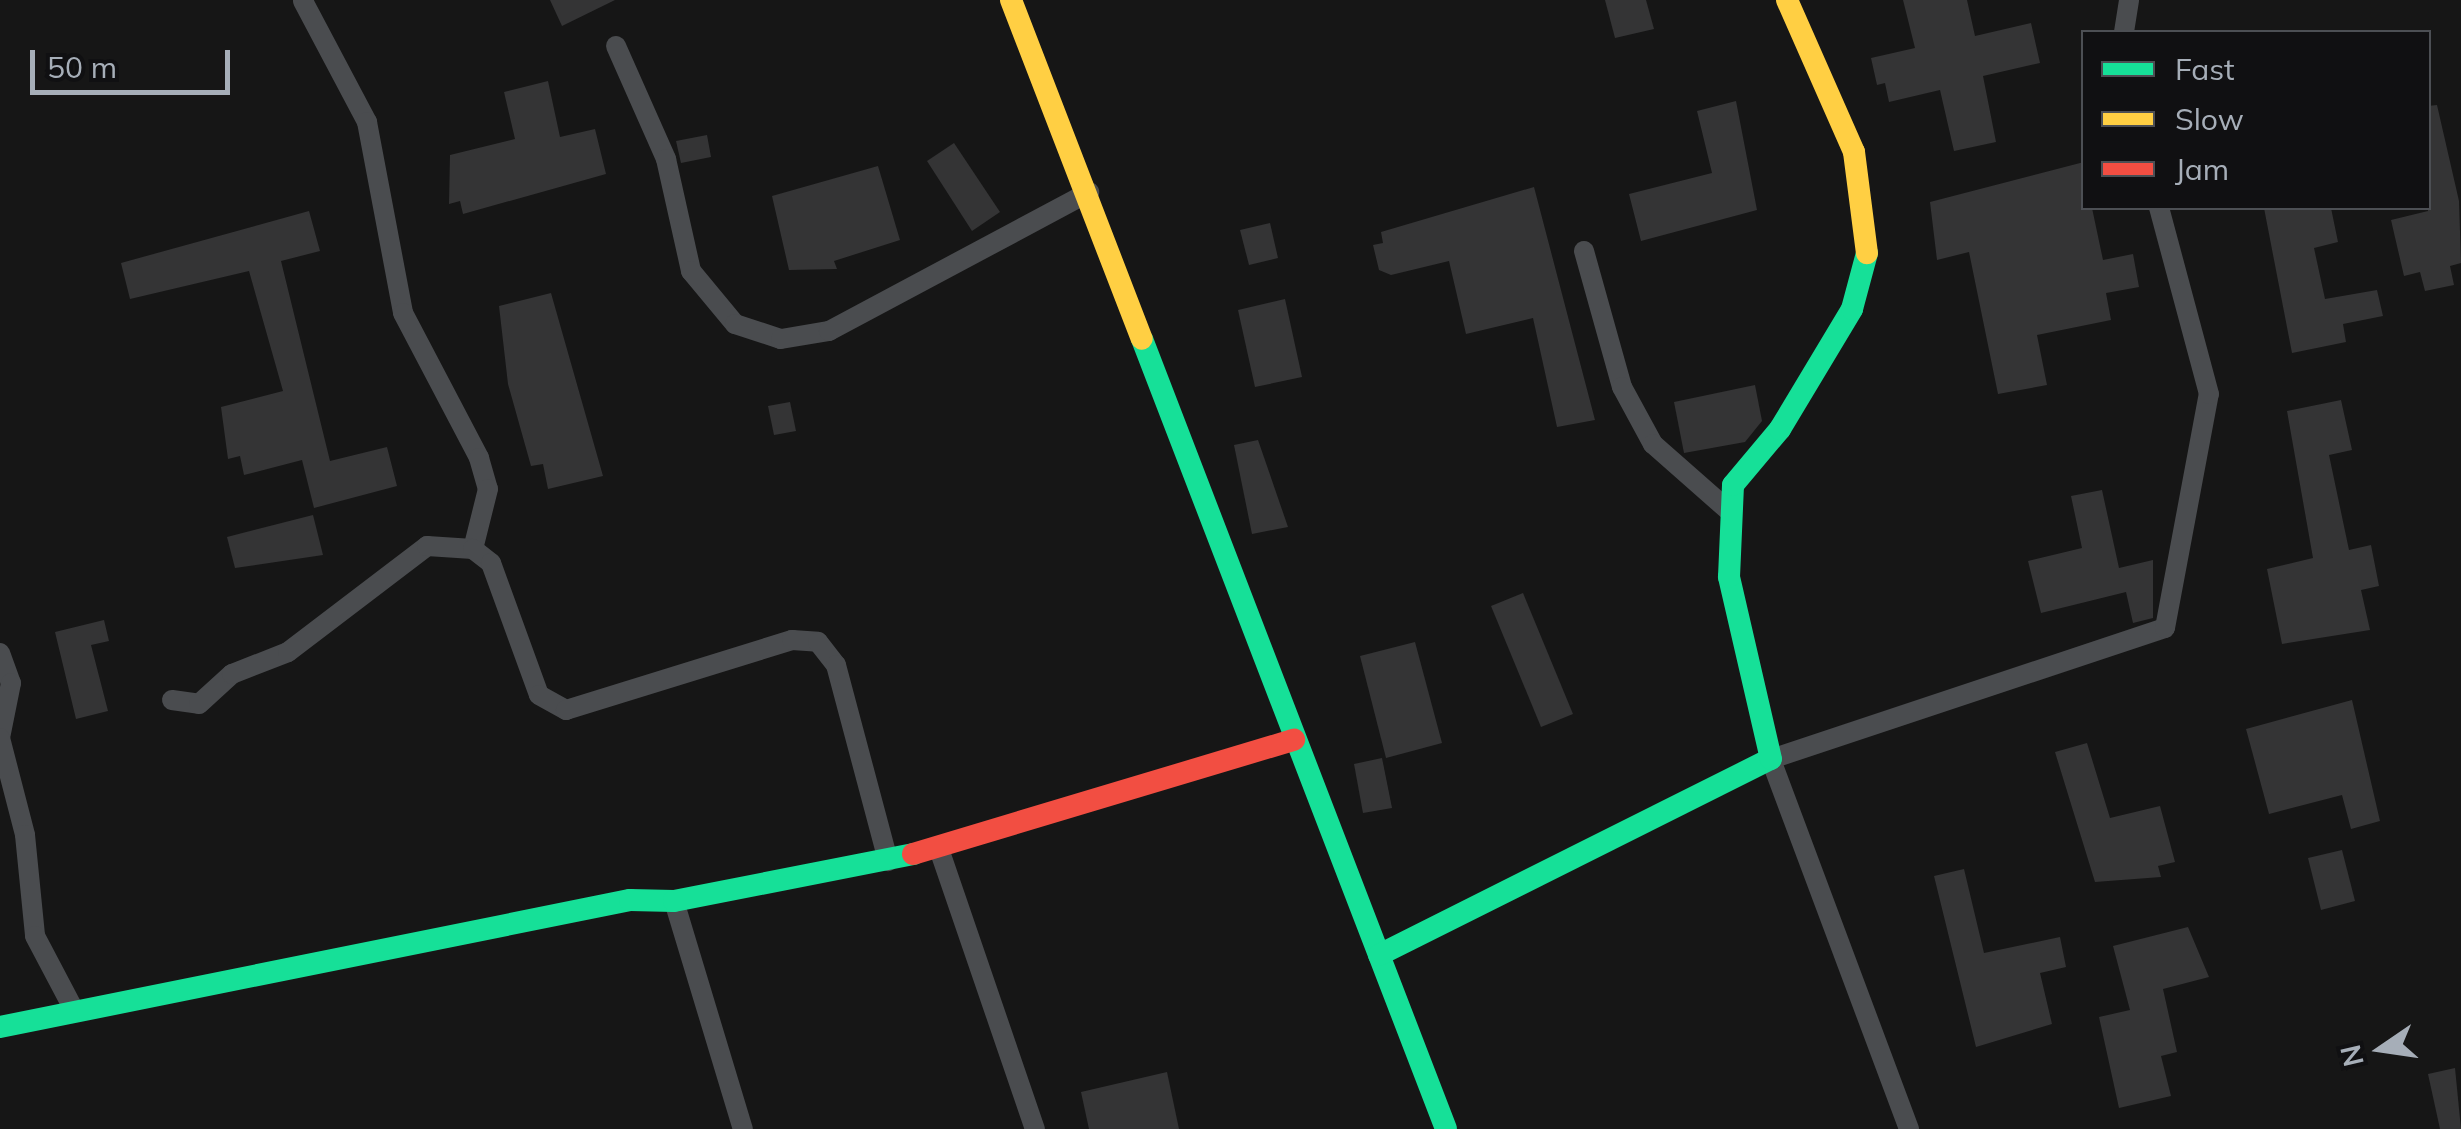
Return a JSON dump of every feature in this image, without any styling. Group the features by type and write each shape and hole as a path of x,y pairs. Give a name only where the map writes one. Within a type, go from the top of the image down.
{"street":[{"path":"1011,0 1089,192 1441,1128"},
{"path":"1787,0 1854,152 1870,242 1852,309 1780,429 1742,463 1730,512 1730,577 1771,760 1909,1129"},
{"path":"2124,30 2129,0"},
{"path":"303,1 367,122 403,313 479,458 488,488 473,550"},
{"path":"616,46 666,158 691,271 736,324 781,339 829,331 1089,192"},
{"path":"1379,956 1615,830 1771,760 2165,628 2210,394 2159,210"},
{"path":"1584,252 1622,386 1652,444 1730,512"},
{"path":"172,700 199,704 232,674 288,652 426,546 473,550 491,563 539,695 566,710 792,640 818,642 836,665 888,861"},
{"path":"0,653 11,683 0,738 25,835 35,936 74,1012"},
{"path":"0,1027 437,946 630,900 674,901 888,861 1294,740"},
{"path":"938,846 1036,1129"},
{"path":"674,901 742,1129"}],"building":[{"path":"550,0 615,0 562,26"},
{"path":"1605,0 1646,0 1654,29 1615,38"},
{"path":"1903,0 1967,0 1975,36 2031,23 2040,63 1983,76 1996,142 1954,151 1940,90 1889,102 1885,83 1877,85 1871,58 1915,48"},
{"path":"548,81 560,137 595,129 606,174 463,214 460,201 449,204 450,155 515,139 504,92"},
{"path":"1736,101 1757,210 1641,241 1629,194 1712,173 1697,111"},
{"path":"2437,105 2459,201 2461,263 2450,266 2454,285 2425,291 2420,272 2404,276 2391,220 2431,210 2431,106"},
{"path":"707,135 711,157 681,163 676,141"},
{"path":"954,143 1000,212 972,231 927,161"},
{"path":"2081,163 2081,210 2092,210 2103,260 2133,254 2139,287 2106,293 2111,320 2037,335 2047,385 1998,394 1969,252 1937,260 1930,202"},
{"path":"878,166 900,240 834,261 837,269 789,270 772,196"},
{"path":"1534,187 1595,420 1557,427 1533,318 1466,334 1449,261 1391,275 1379,270 1373,245 1383,243 1381,232"},
{"path":"2264,210 2331,210 2338,242 2314,248 2325,299 2377,290 2383,316 2343,324 2346,342 2292,353"},
{"path":"309,211 320,251 281,261 330,461 387,447 397,486 314,508 302,460 244,475 240,456 228,459 221,407 283,391 249,271 130,299 121,263"},
{"path":"1270,223 1278,258 1249,265 1240,230"},
{"path":"551,293 603,476 548,489 543,464 531,466 508,384 499,306"},
{"path":"1285,299 1302,377 1255,387 1238,310"},
{"path":"1755,385 1762,421 1745,442 1684,453 1674,402"},
{"path":"2341,400 2352,450 2329,455 2349,550 2371,545 2379,586 2361,590 2370,630 2282,644 2267,569 2313,558 2287,411"},
{"path":"790,402 796,431 774,435 768,406"},
{"path":"1258,440 1288,527 1252,534 1234,445"},
{"path":"2102,490 2119,568 2153,560 2153,618 2133,623 2126,592 2041,613 2028,561 2082,548 2071,496"},
{"path":"313,515 323,555 235,568 227,537"},
{"path":"1523,593 1573,714 1541,727 1491,606"},
{"path":"104,620 109,641 91,645 108,711 76,719 55,632"},
{"path":"1415,642 1442,743 1386,758 1360,656"},
{"path":"2352,700 2380,821 2351,829 2342,795 2269,814 2246,729"},
{"path":"2087,743 2110,818 2160,806 2175,862 2158,866 2161,877 2095,882 2055,752"},
{"path":"1382,758 1392,808 1363,813 1354,764"},
{"path":"2342,850 2355,901 2321,910 2308,858"},
{"path":"1964,869 1984,953 2060,937 2066,967 2040,973 2052,1024 1976,1047 1934,876"},
{"path":"2188,927 2209,977 2163,989 2177,1052 2161,1056 2171,1096 2119,1108 2099,1017 2130,1010 2113,946"},
{"path":"2455,1068 2461,1129 2440,1129 2428,1074"},
{"path":"1167,1072 1179,1129 1089,1129 1081,1092"}],"traffic: fast":[{"path":"1379,955 1771,759 1729,577 1733,485 1780,429 1852,309 1867,253"},
{"path":"1142,339 1446,1129"},
{"path":"0,1027 630,900 674,901 913,854"}],"traffic: slow":[{"path":"1011,0 1142,339"},
{"path":"1787,0 1854,152 1867,253"}],"traffic: jam":[{"path":"913,854 1294,740"}]}
